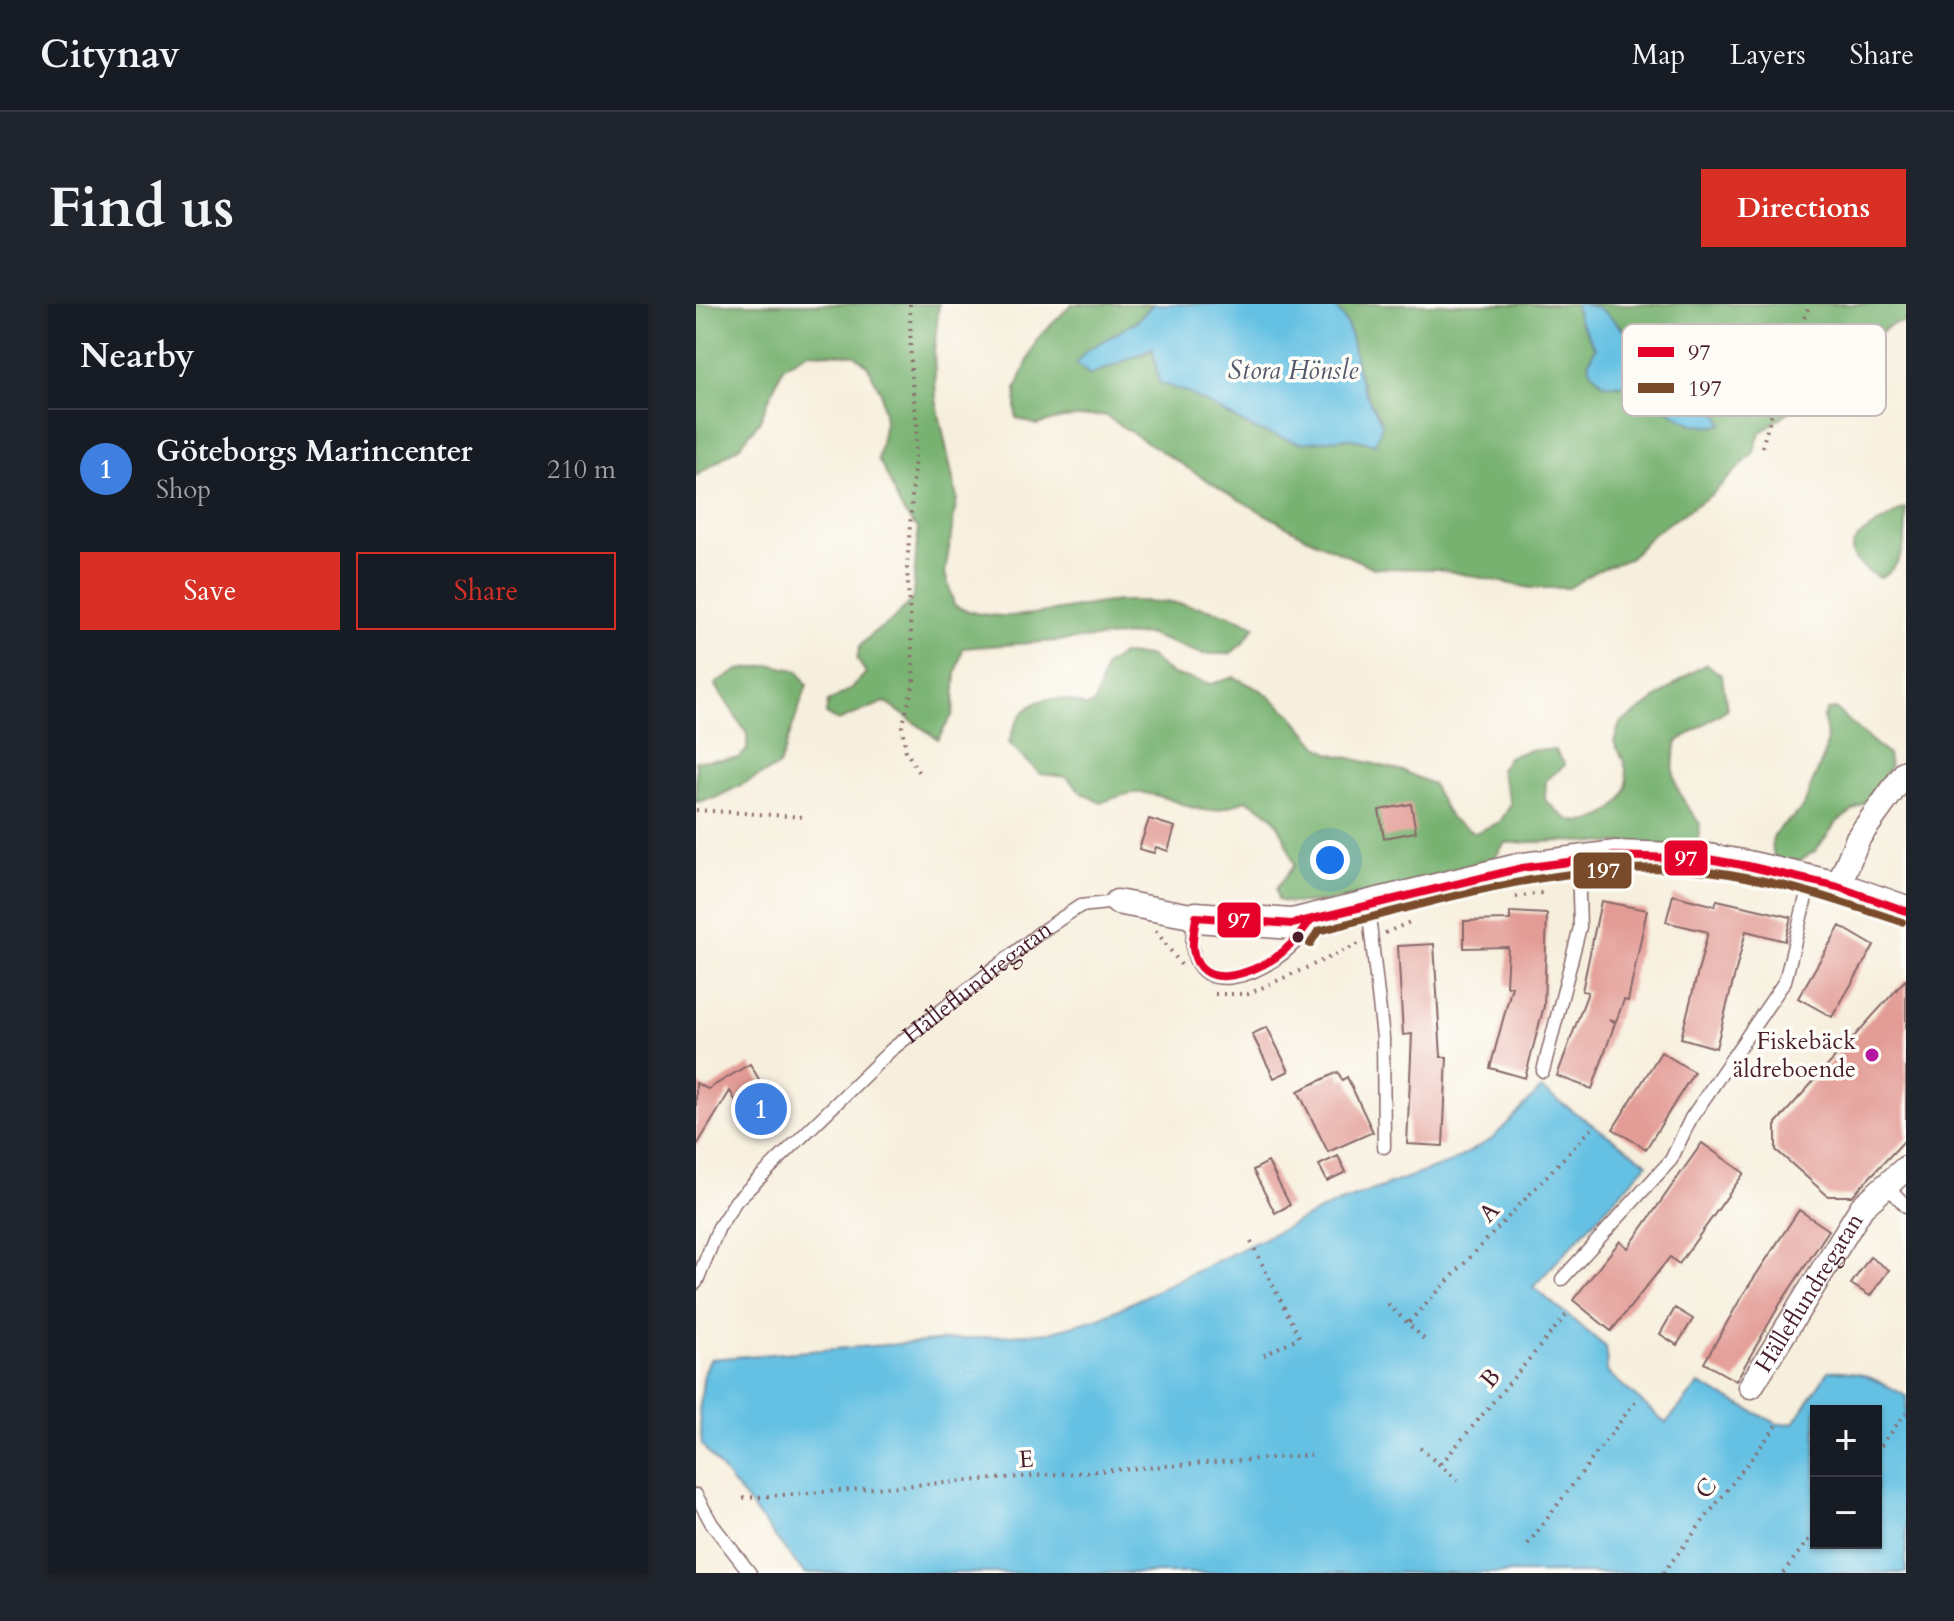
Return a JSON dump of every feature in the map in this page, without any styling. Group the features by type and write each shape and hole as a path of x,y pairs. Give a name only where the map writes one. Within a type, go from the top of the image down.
{"street":[{"path":"1824,884 1906,772"},
{"name":"Hälleflundregatan","path":"1117,902 1196,917 1275,924 1310,921 1522,868 1578,873 1663,856 1708,859 1824,884 1906,911"},
{"name":"Hälleflundregatan","path":"1751,1386 1862,1207 1906,1168"}],"lane":[{"path":"1543,1071 1580,927 1578,873"},
{"path":"1562,1279 1671,1160 1691,1118 1785,981 1824,884"},
{"name":"Hälleflundregatan","path":"696,1283 719,1227 736,1201 891,1050 1042,931 1080,906 1117,902"},
{"path":"1368,906 1383,1038 1384,1147"},
{"path":"1196,917 1192,953 1199,968 1210,976 1231,980 1259,970 1280,957 1300,938 1310,921"},
{"path":"1888,1187 1906,1206"},
{"path":"696,1495 712,1524 750,1573"}],"path":[{"path":"910,304 911,374 917,425 907,568 914,683 902,727 906,751 920,775"},
{"path":"1802,324 1810,304"},
{"path":"1762,447 1771,416"},
{"path":"696,810 804,817"},
{"path":"1508,898 1578,873"},
{"path":"1210,993 1248,994 1420,918"},
{"path":"1149,924 1188,974"},
{"path":"1301,956 1306,969"},
{"name":"A","path":"1409,1322 1594,1126"},
{"path":"1251,1242 1299,1337 1264,1355"},
{"path":"1388,1304 1427,1342"},
{"name":"B","path":"1441,1464 1567,1314"},
{"path":"1528,1544 1638,1398"},
{"path":"1882,1444 1906,1413"},
{"name":"C","path":"1663,1573 1778,1424"},
{"path":"1420,1448 1461,1483"},
{"name":"E","path":"743,1498 1311,1455"},
{"path":"1783,1573 1810,1538"}],"green space":[{"path":"696,304 939,304 934,352 936,399 957,498 945,573 954,605 993,616 1015,616 1123,601 1157,602 1208,609 1255,626 1230,654 1202,654 1147,634 963,648 956,674 953,714 938,739 885,702 838,721 826,714 828,702 851,689 866,673 857,659 860,646 874,632 892,621 913,598 918,528 903,512 878,460 885,421 881,392 867,365 855,355 809,352 783,367 759,422 740,446 696,476"},
{"path":"1072,304 1153,304 1136,322 1086,351 1090,375 1153,349 1159,383 1187,392 1254,429 1300,443 1349,438 1374,444 1382,424 1358,373 1346,322 1331,304 1575,304 1579,320 1596,348 1588,362 1592,372 1604,384 1622,385 1622,416 1678,416 1691,424 1700,416 1783,416 1760,433 1753,454 1711,495 1654,533 1629,559 1596,571 1569,588 1530,588 1438,569 1374,568 1306,537 1227,493 1104,415 1063,418 1036,425 1016,418 1016,389 1037,339"},
{"path":"1584,304 1906,304 1906,322 1892,324 1886,328 1886,324 1622,324 1622,328"},
{"path":"1906,508 1903,550 1895,566 1879,578 1858,562 1852,548 1861,535"},
{"path":"1123,654 1149,656 1172,674 1211,684 1234,677 1263,691 1292,715 1318,746 1329,753 1403,771 1432,784 1450,818 1475,833 1500,822 1511,804 1500,770 1508,757 1530,750 1555,750 1565,765 1546,780 1545,800 1570,820 1588,821 1614,808 1625,792 1625,767 1614,742 1620,723 1707,664 1722,676 1727,709 1677,742 1674,755 1676,786 1700,824 1697,847 1564,841 1505,843 1495,857 1475,869 1346,899 1296,903 1278,900 1276,889 1294,865 1273,817 1256,805 1245,800 1216,810 1195,809 1164,797 1137,793 1101,803 1082,793 1067,777 1040,774 1009,743 1020,716 1038,702 1060,699 1087,707 1095,703 1105,666"},
{"path":"773,665 798,671 807,685 779,766 715,798 696,802 696,761 739,758 747,750 747,734 715,684 739,670"},
{"path":"1835,709 1888,755 1890,767 1865,802 1837,822 1816,850 1800,861 1775,860 1774,834 1805,804 1826,745 1823,719 1827,710"}],"water":[{"name":"Stora Hönsle","path":"1153,304 1331,304 1346,322 1358,374 1382,424 1375,444 1348,438 1300,443 1254,429 1186,392 1159,383 1153,349 1090,375 1076,363 1086,351 1136,322"},
{"path":"1575,304 1596,307 1622,329 1622,385 1604,384 1592,372 1588,362 1596,348 1579,320"},
{"path":"1679,416 1719,416 1723,424 1697,425"},
{"path":"1541,1089 1648,1163 1533,1287 1606,1347 1607,1372 1666,1423 1699,1384 1778,1424 1794,1423 1828,1371 1859,1374 1906,1396 1906,1573 804,1573 702,1445 699,1412 704,1373 710,1359 1050,1332 1100,1318 1330,1206 1451,1162 1492,1139"}],"building":[{"path":"1411,804 1416,832 1384,838 1379,810"},
{"path":"1149,819 1175,827 1168,851 1156,847 1154,853 1139,849"},
{"path":"1673,895 1715,906 1717,900 1791,917 1785,941 1746,931 1716,1048 1681,1038 1708,932 1666,922"},
{"path":"1601,901 1647,910 1628,1001 1624,1000 1616,1021 1609,1020 1615,1023 1592,1089 1557,1076 1588,992 1582,991"},
{"path":"1510,912 1547,914 1544,1006 1525,1078 1490,1068 1512,986 1506,986 1508,947 1464,948 1464,921 1510,920"},
{"path":"1840,926 1874,946 1832,1017 1798,998"},
{"path":"1434,944 1441,1057 1447,1057 1443,1146 1407,1144 1412,1034 1403,1035 1398,946"},
{"name":"Fiskebäck äldreboende","path":"1906,979 1906,1139 1852,1196 1828,1196 1776,1150 1776,1123"},
{"path":"1267,1027 1289,1071 1274,1078 1252,1034"},
{"path":"1661,1052 1694,1072 1646,1149 1613,1129"},
{"path":"750,1064 778,1112 751,1128 730,1091 696,1147 696,1083 708,1089"},
{"path":"1338,1072 1342,1080 1347,1077 1373,1132 1328,1152 1298,1091"},
{"path":"1702,1143 1744,1173 1679,1264 1670,1257 1611,1331 1573,1300 1620,1241 1628,1248"},
{"path":"1338,1156 1346,1172 1327,1181 1319,1165"},
{"path":"1268,1162 1290,1205 1275,1213 1253,1170"},
{"path":"1799,1210 1829,1230 1780,1304 1736,1381 1704,1363 1742,1296"},
{"path":"1870,1257 1889,1270 1870,1296 1851,1284"},
{"path":"1675,1308 1693,1319 1677,1345 1660,1334"}],"transit line":[{"name":"97","path":"1310,921 1285,950 1252,970 1227,976 1215,975 1197,963 1193,949 1196,917 1292,924 1522,868 1614,856 1708,859 1748,866 1838,887 1906,911"},
{"name":"197","path":"1310,944 1318,931 1462,894 1560,875 1659,868 1708,871 1758,879 1902,922"}],"place":[{"name":"Fiskebäck äldreboende","path":"1872,1055"},
{"name":"Göteborgs Marincenter","path":"761,1109"}]}
